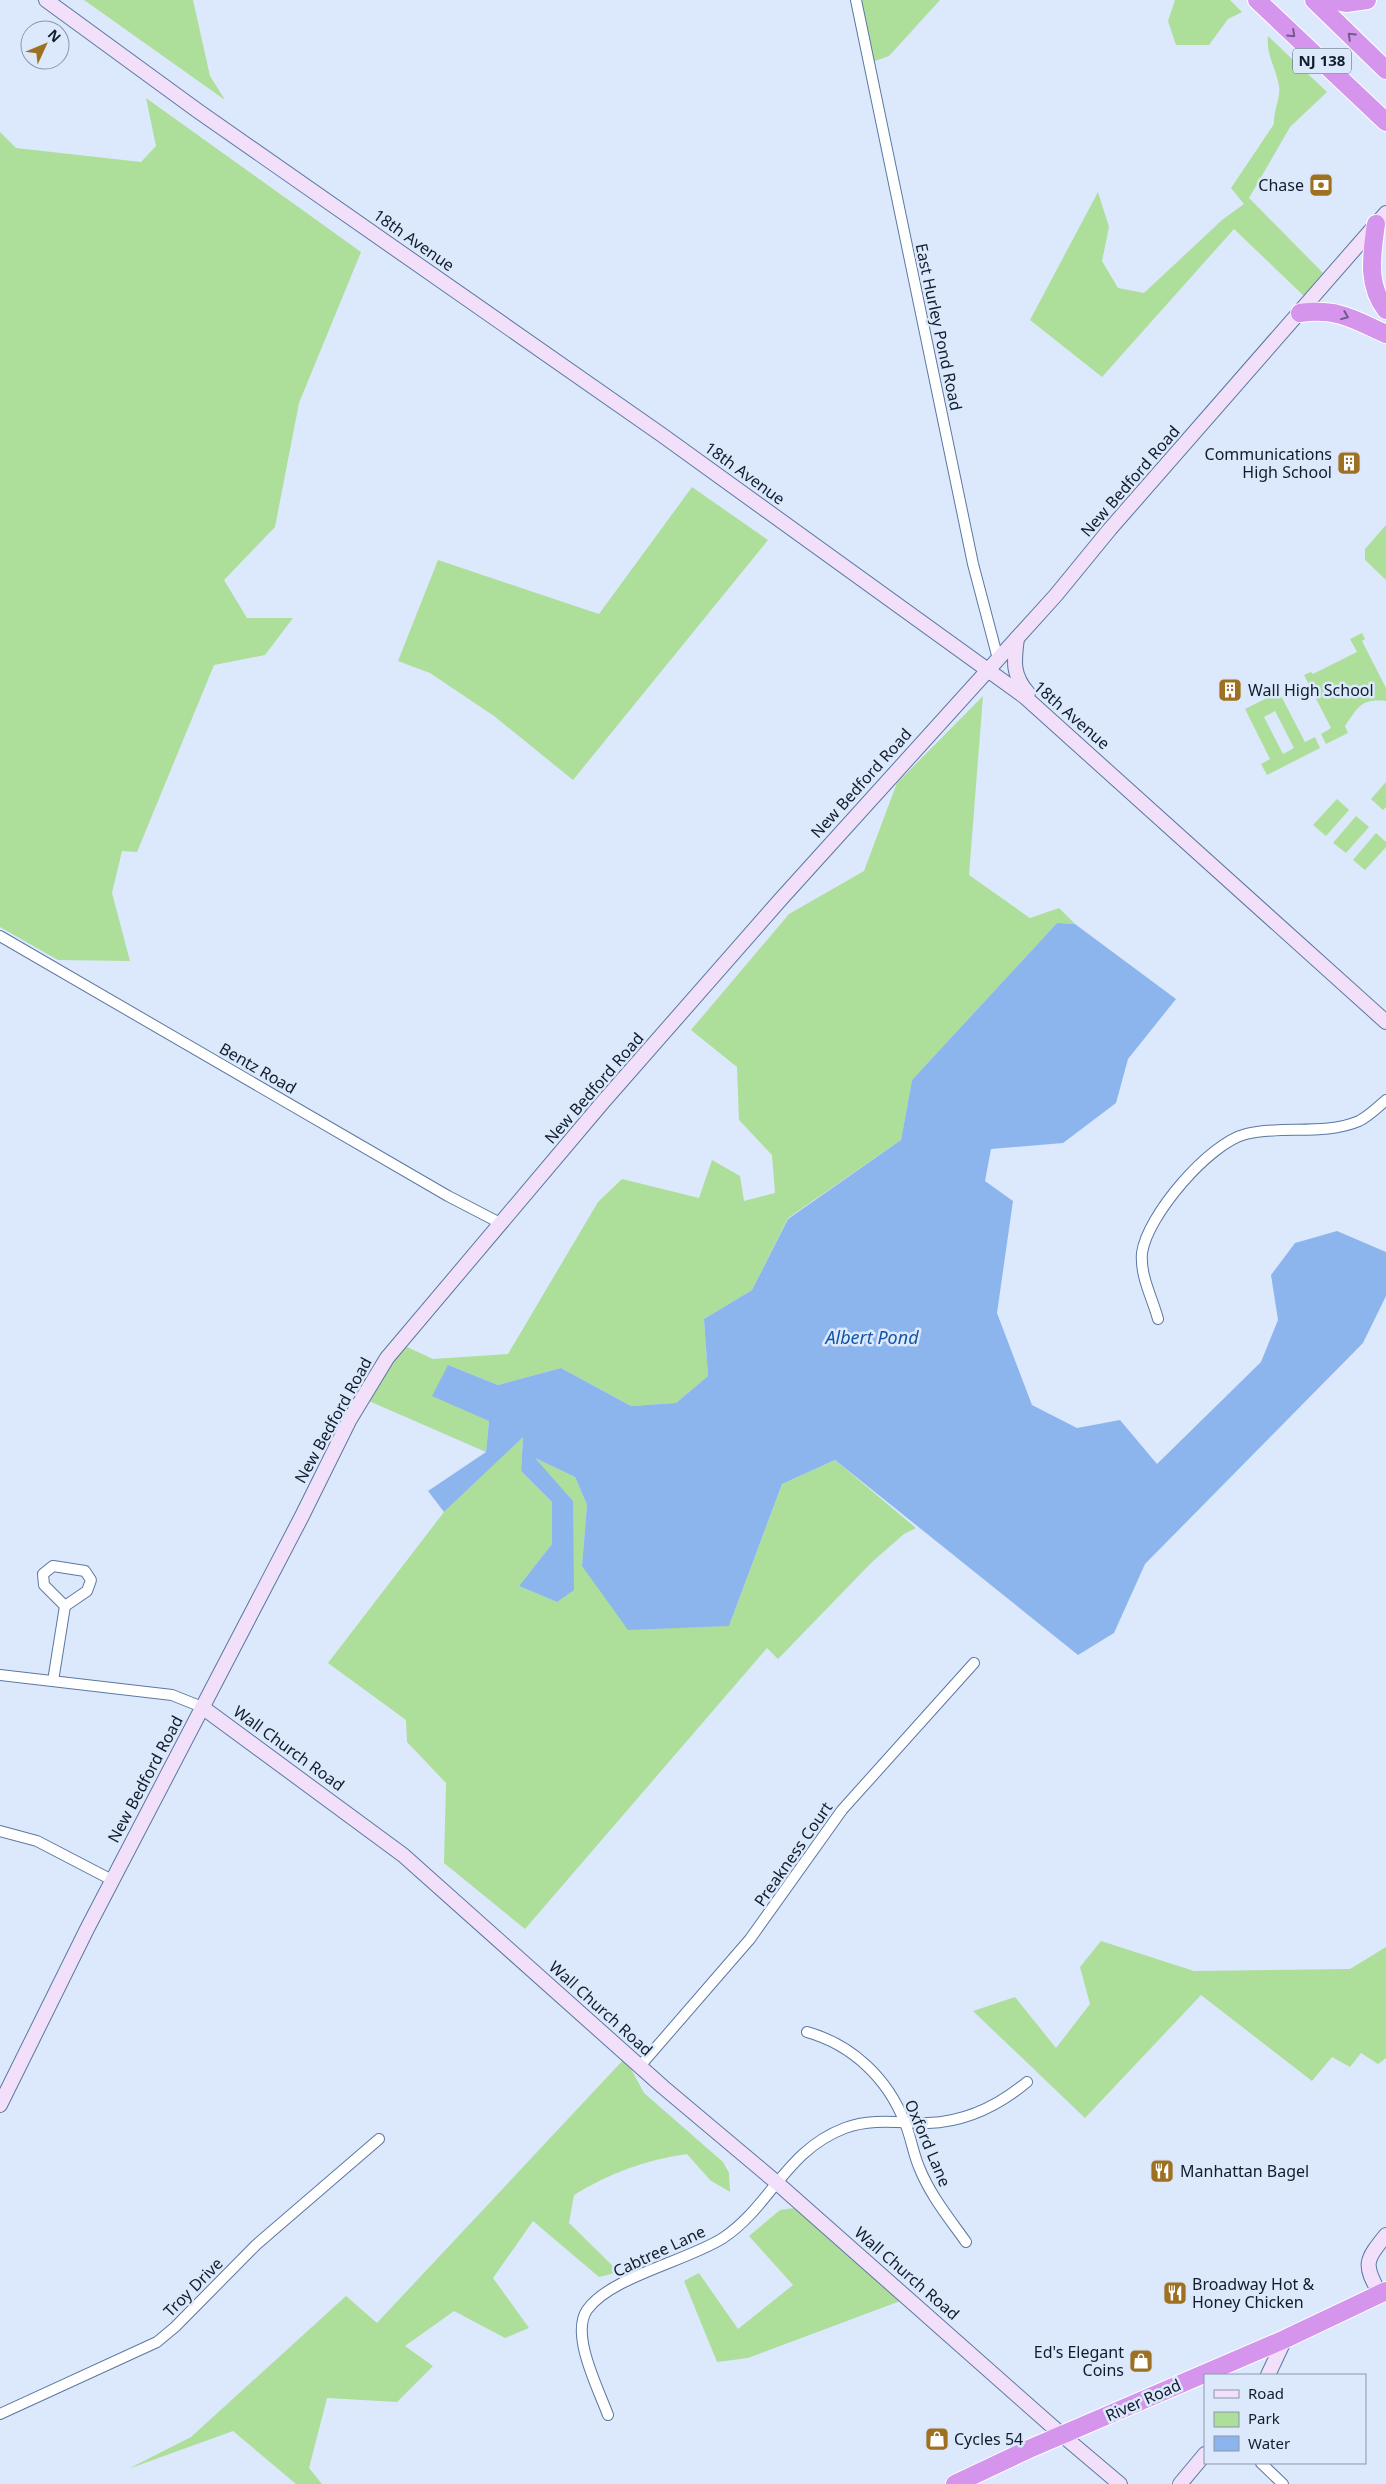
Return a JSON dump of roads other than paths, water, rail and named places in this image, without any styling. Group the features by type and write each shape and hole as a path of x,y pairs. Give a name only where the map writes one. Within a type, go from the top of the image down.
{"highway":[{"name":"NJ 138","path":"1257,0 1386,122"},
{"name":"NJ 138","path":"1314,0 1386,70"},
{"path":"1330,0 1346,3 1367,0"},
{"path":"1381,218 1371,273 1374,290 1386,310"},
{"path":"1300,313 1319,310 1337,313 1386,334"},
{"name":"River Road","path":"955,2484 1062,2435 1284,2339 1383,2292"}],"street":[{"name":"18th Avenue","path":"46,0 198,111 662,435 987,669 1058,725 1386,1022"},
{"name":"East Hurley Pond Road","path":"856,0 973,564 998,659"},
{"name":"New Bedford Road","path":"0,2105 3,2090 368,1388 404,1337 502,1224 603,1102 987,669 1017,638 1381,218"},
{"path":"1017,638 1014,664 1019,683 1058,725"},
{"name":"Bentz Road","path":"0,936 440,1191 502,1224"},
{"path":"1158,1319 1143,1272 1142,1253 1145,1238 1154,1219 1210,1154 1228,1141 1248,1133 1349,1125 1364,1118 1386,1100"},
{"path":"53,1681 65,1606 87,1591 91,1580 85,1571 81,1569 54,1566 43,1574 44,1585 65,1606"},
{"name":"Preakness Court","path":"640,2066 750,1939 842,1810 974,1663"},
{"name":"Wall Church Road","path":"0,1675 172,1695 202,1707 403,1855 640,2066 776,2182 1120,2484"},
{"path":"0,1832 37,1841 112,1880"},
{"name":"Oxford Lane","path":"807,2032 836,2043 875,2072 890,2093 905,2122 925,2182 938,2204 966,2242"},
{"name":"Cabtree Lane","path":"608,2415 585,2354 581,2332 586,2311 617,2286 706,2248 724,2237 736,2228 805,2152 831,2134 865,2123 930,2123 970,2116 997,2105 1027,2082"},
{"name":"Troy Drive","path":"0,2414 157,2342 175,2327 256,2245 379,2139"},
{"path":"1383,2292 1369,2273 1368,2260 1386,2235"},
{"path":"1268,2374 1284,2339"},
{"path":"1180,2484 1204,2455"},
{"path":"1262,2464 1283,2484"}],"water":[{"name":"Albert Pond","path":"1057,923 1075,924 1176,999 1128,1059 1116,1103 1063,1143 991,1149 985,1181 1013,1201 997,1313 1032,1405 1077,1428 1120,1420 1157,1464 1261,1362 1278,1320 1271,1275 1295,1243 1337,1231 1386,1252 1386,1296 1363,1343 1145,1564 1114,1633 1078,1655 835,1460 782,1484 729,1626 628,1630 582,1566 587,1505 575,1477 535,1458 573,1501 574,1590 557,1602 519,1586 552,1544 552,1502 521,1471 523,1437 444,1512 428,1491 486,1452 489,1421 432,1396 448,1365 498,1385 561,1368 631,1406 676,1403 708,1376 704,1319 752,1290 788,1219 901,1140 912,1080"}],"place":[{"name":"Chase","path":"1321,185"},
{"name":"Communications High School","path":"1349,463"},
{"name":"Wall High School","path":"1230,690"},
{"name":"Manhattan Bagel","path":"1162,2171"},
{"name":"Broadway Hot & Honey Chicken","path":"1175,2293"},
{"name":"Ed's Elegant Coins","path":"1141,2361"},
{"name":"Cycles 54","path":"937,2439"}]}
